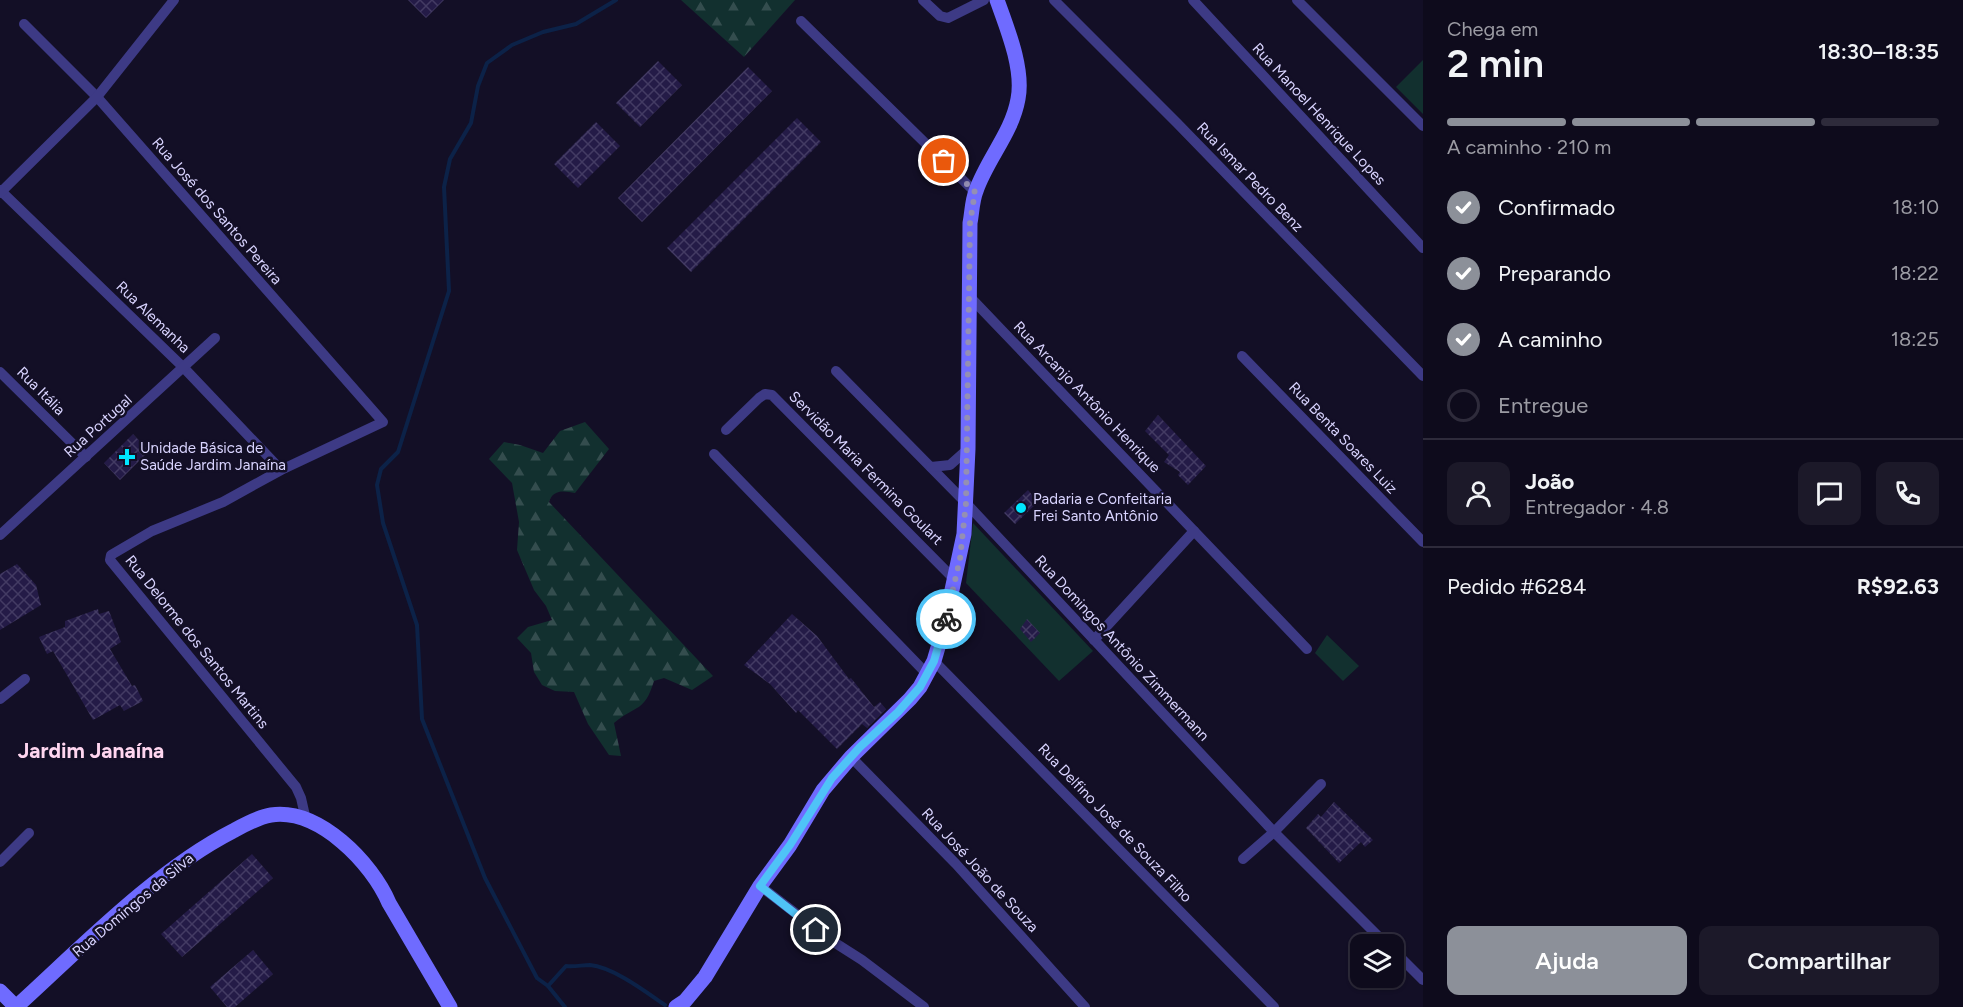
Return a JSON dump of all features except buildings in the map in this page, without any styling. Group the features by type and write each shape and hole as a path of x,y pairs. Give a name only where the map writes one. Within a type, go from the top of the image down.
{"street":[{"path":"1,192 97,97 174,0"},
{"path":"923,0 940,16 948,18 984,0"},
{"path":"676,1007 690,996 705,977 760,886 790,845 823,790 851,757 904,706 920,687 931,667 955,580 964,534 968,449 970,223 975,192 1004,141 1018,99 1018,80 1011,38 997,0"},
{"name":"Rua Ismar Pedro Benz","path":"1054,0 1178,123 1423,376"},
{"name":"Rua Manoel Henrique Lopes","path":"1193,0 1423,248"},
{"path":"1297,0 1423,126"},
{"path":"801,21 975,192"},
{"name":"Rua José dos Santos Pereira","path":"24,24 97,97 383,422"},
{"name":"Rua Alemanha","path":"1,192 184,368 281,470"},
{"name":"Rua Arcanjo Antônio Henrique","path":"970,297 1307,649"},
{"name":"Rua Portugal","path":"0,535 215,338"},
{"name":"Rua Benta Soares Luiz","path":"1242,356 1423,542"},
{"name":"Rua Domingos Antônio Zimmermann","path":"836,371 966,503 1274,832 1376,934"},
{"name":"Rua Itália","path":"0,372 86,457"},
{"name":"Servidão Maria Fermina Goulart","path":"726,430 765,393 772,395 955,580"},
{"name":"Rua Delorme dos Santos Martins","path":"306,820 296,787 110,560 115,551 152,531 223,502 281,470 383,422"},
{"path":"931,467 950,465 968,449"},
{"name":"Rua Delfino José de Souza Filho","path":"714,454 1274,1007"},
{"path":"1094,640 1194,531"},
{"path":"0,699 25,679"},
{"name":"Rua José João de Souza","path":"851,757 964,872 1085,1007"},
{"path":"1243,859 1274,832 1321,784"},
{"name":"Rua Domingos da Silva","path":"16,1007 131,904 204,847 238,828 271,815 284,815 306,820 337,838 362,861 372,874 450,1007"},
{"path":"0,862 29,833"},
{"path":"760,886 924,1007"},
{"path":"1404,961 1423,980"},
{"path":"0,991 16,1007"}],"green space":[{"path":"681,0 795,0 744,57"},
{"path":"1423,60 1423,114 1396,87"},
{"path":"585,422 609,449 575,493 556,493 549,502 713,676 692,690 664,678 654,681 643,703 614,723 621,756 609,755 588,724 574,692 555,691 542,685 534,672 531,653 517,638 528,627 552,620 546,606 534,590 517,550 519,522 512,483 489,459 504,442 543,453 560,431"},
{"path":"973,523 1093,651 1059,681 966,583"},
{"path":"1327,635 1359,666 1343,681 1315,653"}],"waterway":[{"path":"565,1007 548,986 537,978 485,878 422,719 417,625 383,523 377,485 381,469 398,452 449,291 444,187 450,159 471,123 478,86 487,63 512,45 543,32 576,24 616,0"},
{"path":"548,986 566,966 590,965 619,975 665,1005"}],"way so far":[{"path":"944,161 975,192 970,223 968,449 964,534 946,619"}],"place":[{"name":"Unidade Básica de Saúde Jardim Janaína","path":"127,457"},
{"name":"Padaria e Confeitaria Frei Santo Antônio","path":"1021,508"}],"district":[{"name":"Jardim Janaína","path":"91,750"}],"route":[{"path":"816,930 760,886 790,845 832,778 920,687 934,661 946,619"}]}
